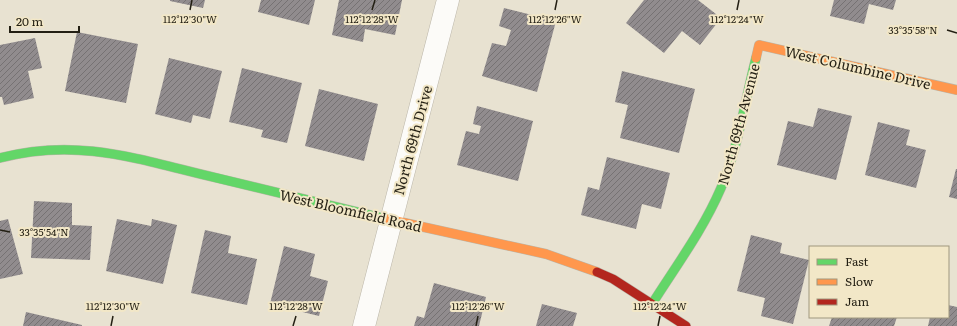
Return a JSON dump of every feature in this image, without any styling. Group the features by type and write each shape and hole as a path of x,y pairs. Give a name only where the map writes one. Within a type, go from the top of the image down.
{"street":[{"name":"North 69th Drive","path":"364,326 448,0"},
{"name":"West Columbine Drive","path":"759,45 957,90"},
{"name":"North 69th Avenue","path":"652,304 709,215 721,189 728,170 759,45"},
{"name":"West Bloomfield Road","path":"0,158 44,148 69,147 109,152 391,220 546,254 584,266 613,279 686,326"}],"building":[{"path":"170,0 205,0 203,8"},
{"path":"261,0 315,0 309,25 258,12"},
{"path":"339,0 402,0 395,35 365,29 363,42 332,35"},
{"path":"644,0 698,0 721,18 700,45 682,31 664,53 626,23"},
{"path":"834,0 896,0 893,10 869,4 864,24 830,16"},
{"path":"504,8 556,21 537,92 482,76 492,43 506,46 511,30 499,26"},
{"path":"77,32 138,44 126,103 65,91"},
{"path":"35,38 42,68 28,71 34,98 4,105 2,97 0,97 0,45"},
{"path":"169,58 222,71 210,119 193,115 191,123 155,114"},
{"path":"242,68 302,83 287,143 261,137 263,130 229,122"},
{"path":"622,71 695,89 679,153 620,138 628,105 615,102"},
{"path":"319,89 378,104 364,161 305,146"},
{"path":"477,106 533,121 518,181 457,165 466,131 479,134 481,126 473,124"},
{"path":"818,108 852,116 836,180 777,165 788,121 813,127"},
{"path":"878,122 910,130 906,145 926,150 916,188 865,175"},
{"path":"607,157 670,173 661,209 642,204 636,229 581,215 588,187 599,190"},
{"path":"957,169 957,199 949,197"},
{"path":"34,201 72,203 72,225 92,226 90,260 31,258"},
{"path":"8,219 23,274 0,279 0,221"},
{"path":"117,219 151,226 152,219 177,225 163,284 106,271"},
{"path":"205,230 231,236 228,253 257,259 247,305 191,293"},
{"path":"751,235 782,243 780,253 809,260 793,324 761,316 765,298 737,291"},
{"path":"284,246 315,254 310,276 328,281 319,316 270,304"},
{"path":"434,283 486,297 479,326 414,326 417,316 424,318"},
{"path":"542,304 577,313 573,326 536,326"},
{"path":"949,305 957,307 957,326 928,326 930,318 949,318"},
{"path":"26,312 82,325 82,326 23,326"},
{"path":"832,318 897,318 894,326 829,326"}],"traffic: fast":[{"path":"652,304 698,233 721,188 737,141 756,58"},
{"path":"0,158 29,152 56,150 83,150 109,153 162,164 387,219"}],"traffic: slow":[{"path":"756,58 759,45 957,90"},
{"path":"387,219 546,254 597,272"}],"traffic: jam":[{"path":"597,272 613,279 686,326"}]}
